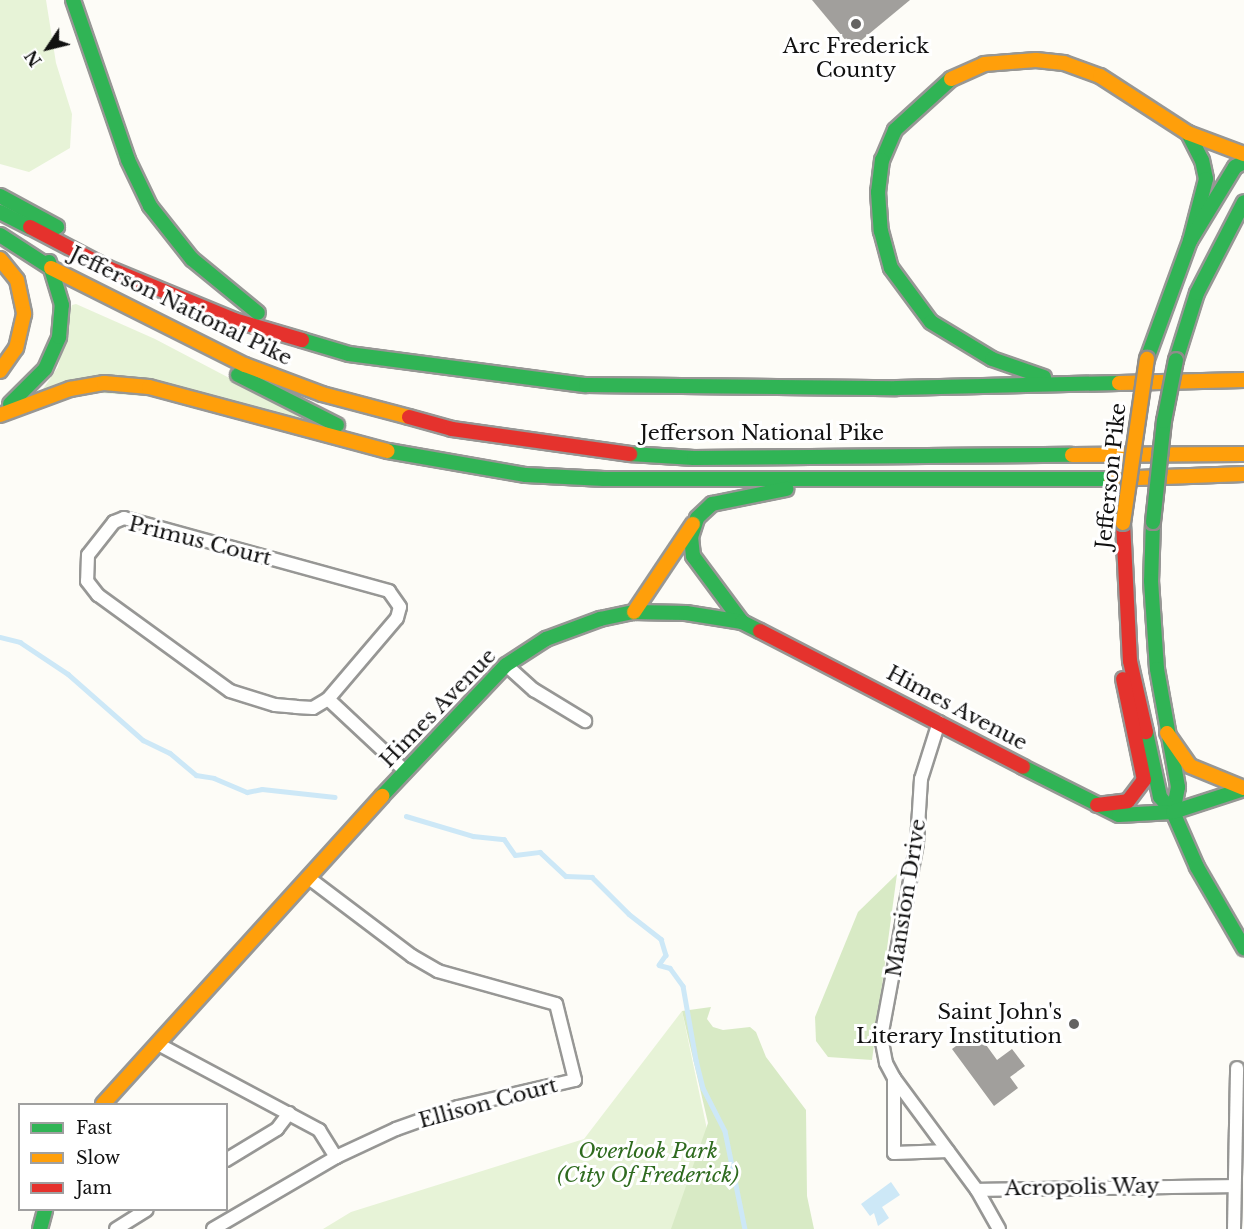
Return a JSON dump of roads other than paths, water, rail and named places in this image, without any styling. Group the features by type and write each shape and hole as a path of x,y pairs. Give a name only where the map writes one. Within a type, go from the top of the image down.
{"main road":[{"path":"73,0 128,160 150,206 192,259 258,312"},
{"path":"1057,381 992,358 952,337 931,322 909,296 891,268 880,222 878,192 882,160 895,130 941,86 963,72 984,64 1036,60 1064,63 1100,76 1188,133 1244,154"},
{"path":"1188,133 1202,160 1206,179 1190,241"},
{"name":"Jefferson Pike","path":"1244,162 1235,167 1190,241 1147,358 1129,465 1123,523 1130,661 1160,797 1173,812 1197,867 1244,948"},
{"path":"0,196 148,270 258,312 354,344 376,356"},
{"path":"1173,812 1178,787 1167,733 1151,582 1153,522 1164,421 1176,360 1197,293 1244,202"},
{"name":"Jefferson National Pike","path":"0,212 108,268 234,320 349,354 376,356 473,373 586,385 897,388 1057,381 1244,380"},
{"path":"0,414 45,369 53,354 62,304 51,268 30,227"},
{"name":"Jefferson National Pike","path":"0,235 51,268 245,365 322,394 452,429 601,452 694,458 1244,454"},
{"path":"0,259 17,280 24,314 16,348 0,370"},
{"path":"148,318 284,400 398,454"},
{"path":"0,414 70,389 104,383 149,387 398,454 560,477 1177,479 1244,474"},
{"path":"634,612 697,518 712,504 730,498 849,477"},
{"path":"1177,479 1244,488"},
{"path":"697,518 691,537 693,556 742,622"},
{"name":"Himes Avenue","path":"104,1103 405,771 506,665 546,639 600,619 634,612 687,613 742,622 939,722 1095,805 1119,815 1173,812 1244,788"},
{"path":"1095,805 1128,801 1142,787 1142,763 1123,685 1130,661"},
{"path":"1167,733 1190,766 1206,776 1244,788"},
{"path":"40,1229 44,1211"}],"street":[{"name":"Primus Court","path":"124,518 389,591 400,607 397,618 328,699 313,708 296,707 275,705 230,691 98,595 87,581 88,555 114,522 124,518"},
{"path":"506,665 534,690 585,721"},
{"path":"328,699 405,771"},
{"name":"Mansion Drive","path":"939,722 921,778 917,843 881,1037 886,1063 894,1078 977,1190"},
{"name":"Ellison Court","path":"309,878 412,956 438,971 556,1004 575,1080 458,1107 396,1129 336,1157"},
{"path":"158,1044 319,1130 336,1157 213,1229"},
{"path":"1234,1229 1236,1068"},
{"path":"894,1078 894,1153 948,1151"},
{"path":"228,1159 277,1129 289,1113"},
{"name":"Acropolis Way","path":"999,1229 977,1190 1233,1186"},
{"path":"116,1229 143,1211"}],"water":[{"path":"891,1182 900,1195 882,1207 889,1218 878,1226 874,1213 870,1216 861,1204"}],"waterway":[{"path":"0,637 20,642 68,674 143,740 170,753 196,775 214,778 247,792 262,789 335,797"},
{"path":"406,816 473,836 504,839 515,855 540,852 566,876 592,877 629,914 661,939 666,955 659,965 670,968 683,986 703,1088 725,1131 745,1229"}],"place":[{"name":"Arc Frederick County","path":"856,24"},
{"name":"Saint John's Literary Institution","path":"1074,1024"}],"park label":[{"name":"Overlook Park (City Of Frederick)","path":"648,1163"}]}
